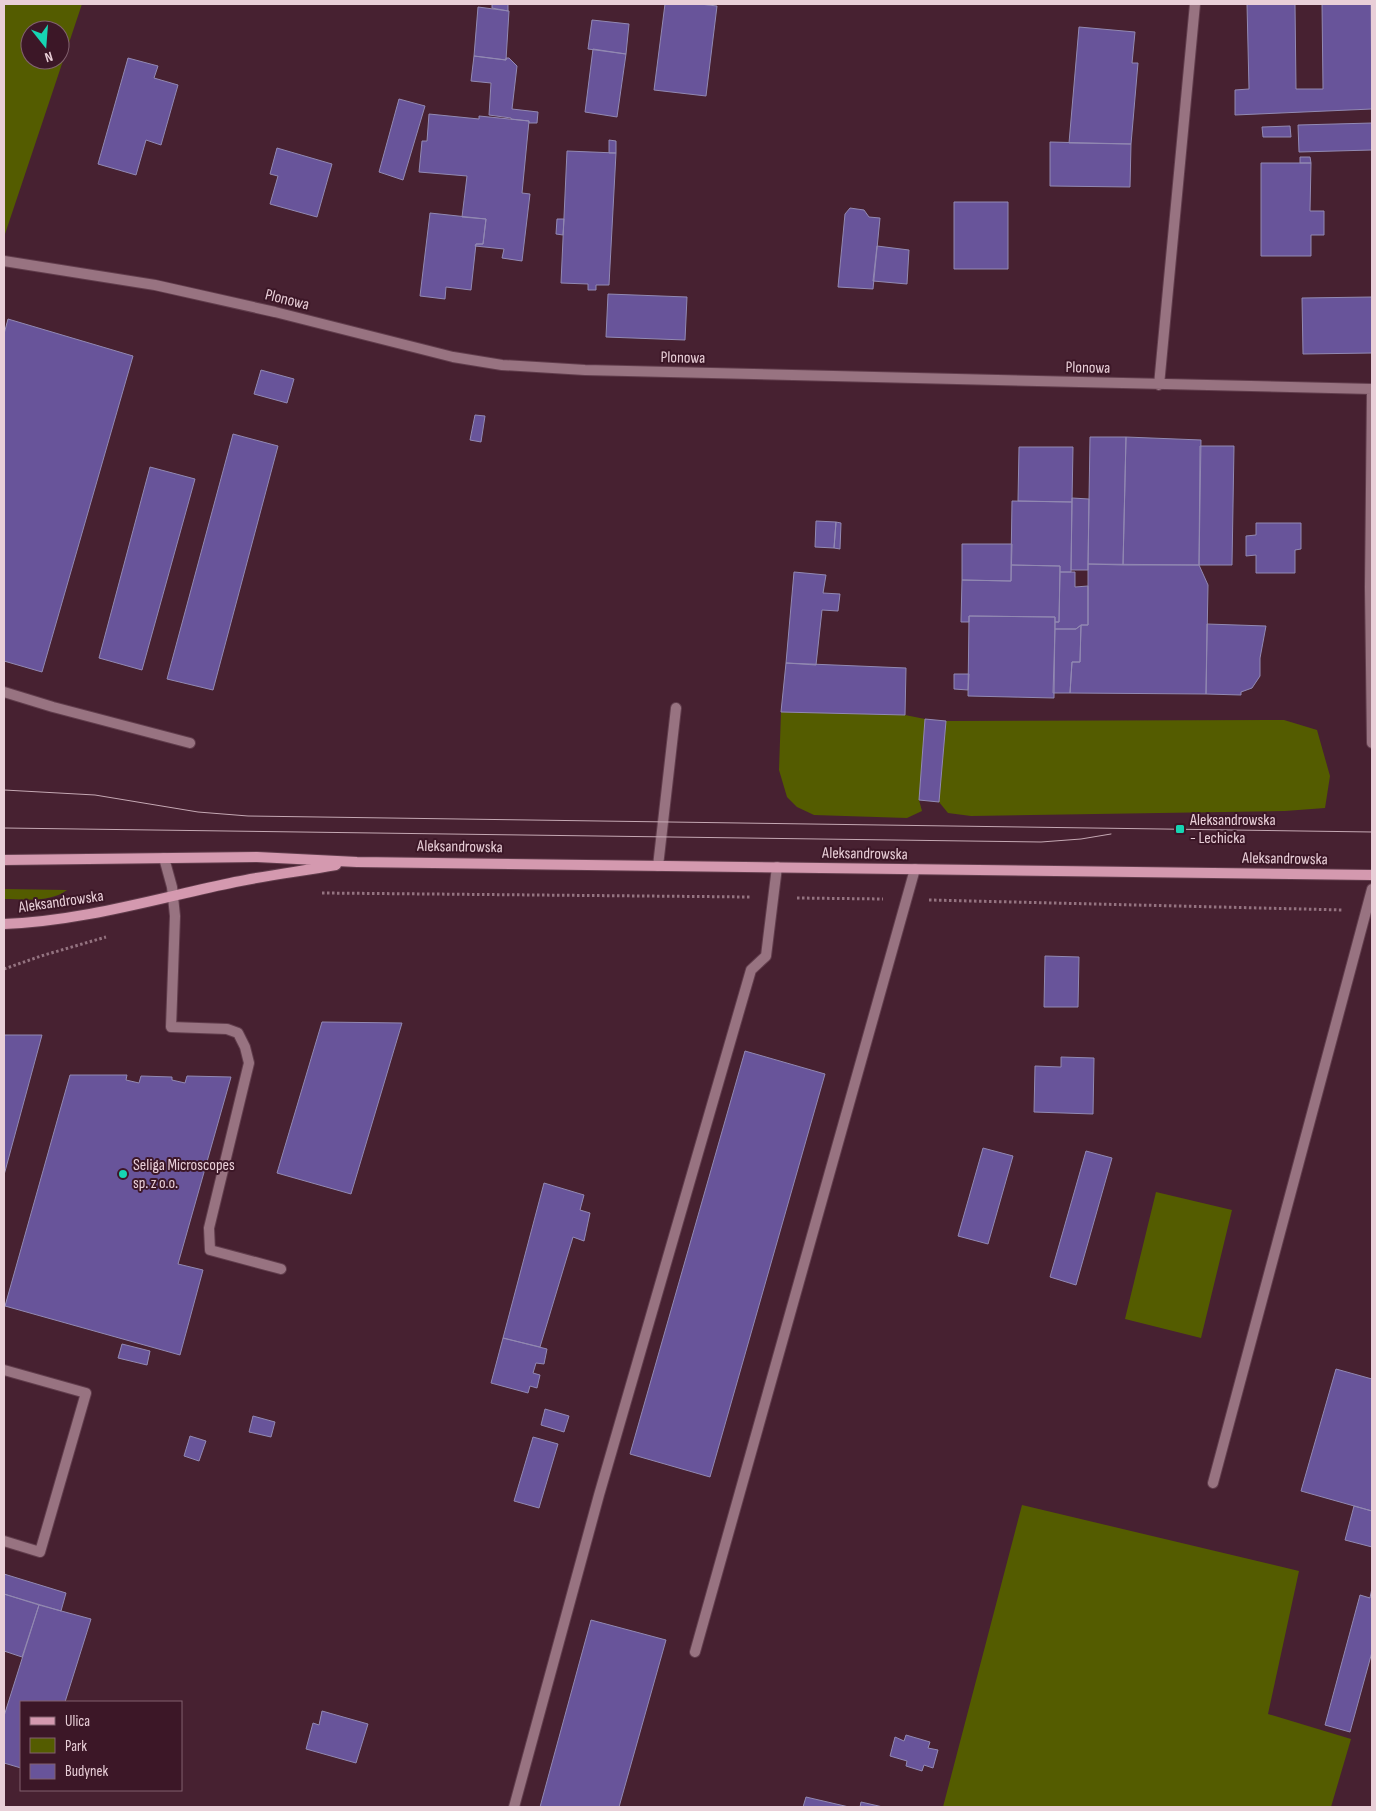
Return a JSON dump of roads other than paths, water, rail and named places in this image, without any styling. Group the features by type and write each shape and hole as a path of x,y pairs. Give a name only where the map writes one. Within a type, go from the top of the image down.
{"main road":[{"name":"Aleksandrowska","path":"4,860 257,857 357,862 1372,875"},
{"name":"Aleksandrowska","path":"4,924 70,917 174,897 235,882 357,862"}],"street":[{"path":"1159,385 1195,4"},
{"name":"Plonowa","path":"4,261 154,285 275,312 453,357 502,365 585,370 1372,389"},
{"path":"1372,389 1370,588 1372,743"},
{"path":"4,692 53,707 190,743"},
{"path":"658,866 676,708"},
{"path":"164,858 174,897 175,950 171,1027 228,1029 238,1033 245,1047 249,1063 209,1228 210,1250 281,1268"},
{"path":"514,1807 599,1495 751,970 766,956 777,867"},
{"path":"695,1652 915,869"},
{"path":"1213,1483 1372,889"},
{"path":"4,1370 86,1394 40,1552 4,1541"}],"tram line":[{"path":"4,790 95,795 198,812 248,816 1372,832"},
{"path":"4,828 1041,842 1081,839 1111,834"}],"place":[{"name":"Aleksandrowska - Lechicka","path":"1180,829"},
{"name":"Seliga Microscopes sp. z o.o.","path":"123,1174"}]}
